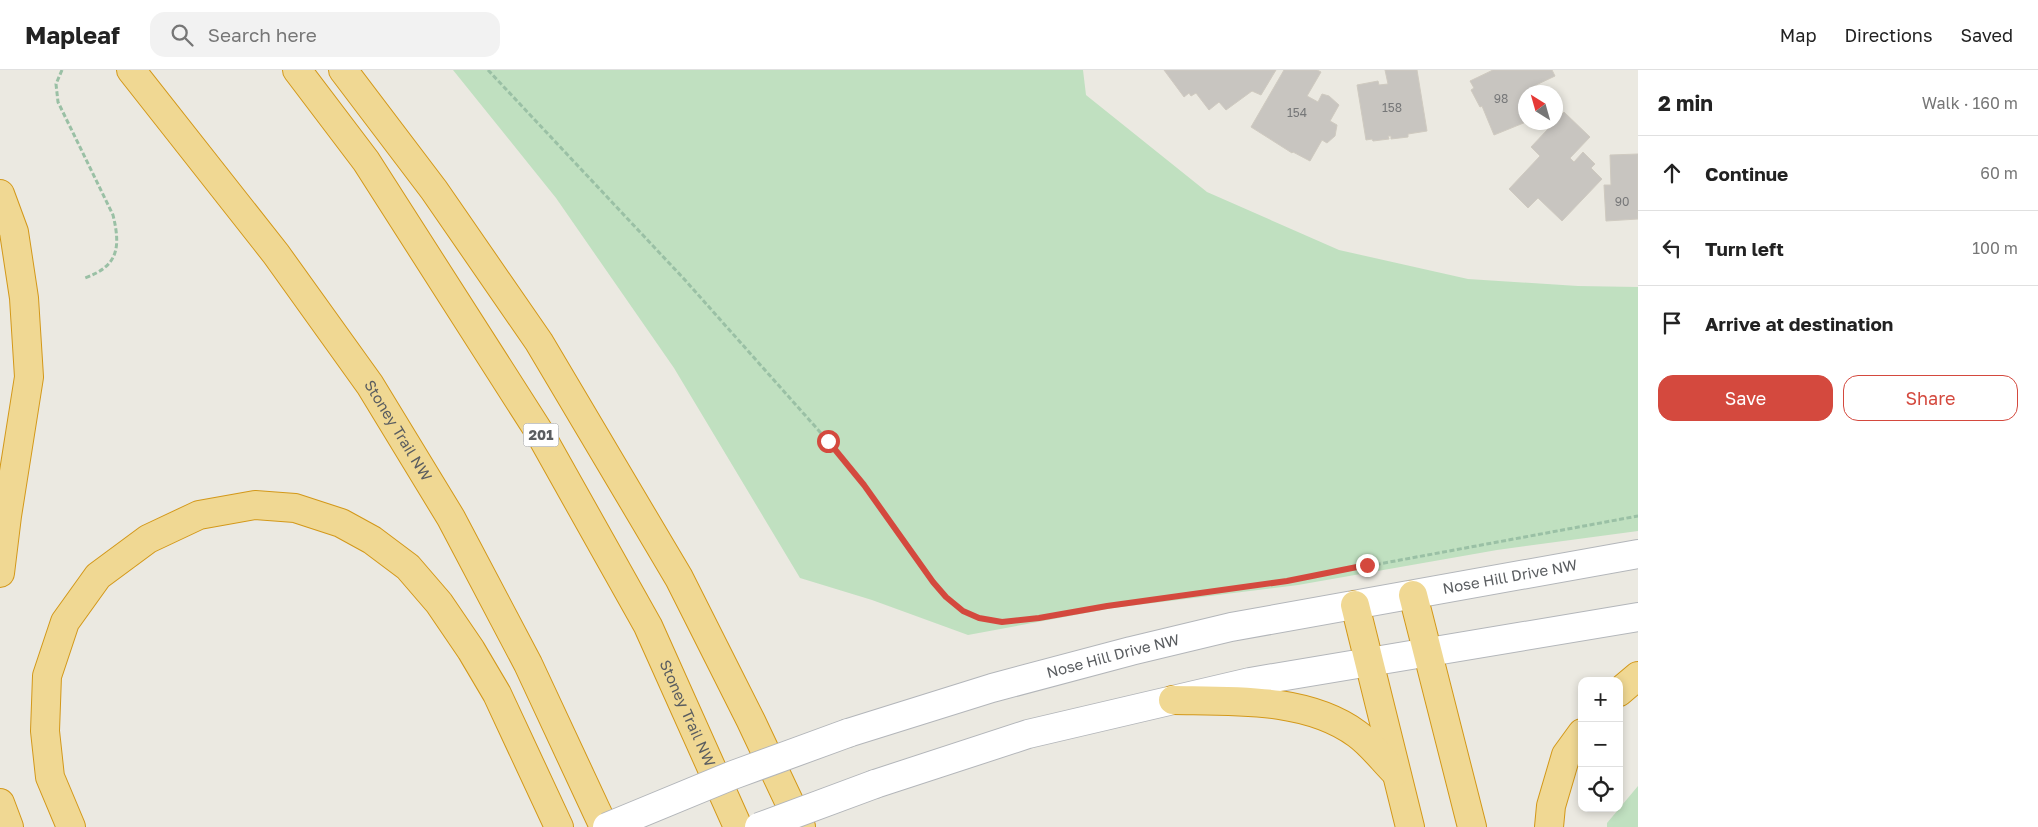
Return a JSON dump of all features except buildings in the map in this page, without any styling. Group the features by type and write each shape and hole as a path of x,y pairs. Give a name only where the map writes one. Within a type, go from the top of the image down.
{"highway":[{"name":"Stoney Trail NW","path":"132,70 276,254 370,385 451,518 528,664 606,827"},
{"name":"Stoney Trail NW","path":"297,70 366,161 538,430 648,626 738,827"},
{"path":"343,70 434,190 539,342 679,578 751,721 801,827"},
{"path":"0,194 16,241 24,298 29,377 0,573"},
{"path":"71,827 50,777 45,731 46,676 65,622 98,576 148,539 199,514 255,506 295,508 341,523 372,540 408,567 438,603 471,650 497,694 559,827"},
{"path":"1413,595 1472,827"},
{"path":"1355,605 1410,827"},
{"path":"1623,689 1638,676"},
{"path":"1173,700 1248,702 1300,709 1327,717 1357,734 1395,772"},
{"path":"1548,827 1551,806 1566,755 1578,738"},
{"path":"0,802 10,827"}],"main road":[{"name":"Nose Hill Drive NW","path":"606,827 733,775 848,733 992,688 1131,651 1231,628 1638,554"},
{"path":"759,827 875,784 1028,734 1250,682 1638,617"}],"path":[{"path":"62,70 56,84 58,102 113,215 117,232 115,257 99,273 85,278"},
{"path":"488,70 685,280 828,441 864,485 933,582 946,597 963,611 979,618 1002,622 1039,618 1107,606 1287,581 1638,516"}],"green space":[{"path":"453,70 1083,70 1086,95 1207,192 1339,250 1468,279 1578,286 1638,287 1638,531 1497,550 1298,585 1113,608 968,635 872,600 800,578 674,368 556,198"},
{"path":"1638,786 1638,827 1607,827 1607,823 1616,812 1623,812 1623,804"}],"route":[{"path":"828,441 905,540 933,582 946,597 963,611 979,618 1002,622 1039,618 1107,606 1287,581 1367,565"}]}
